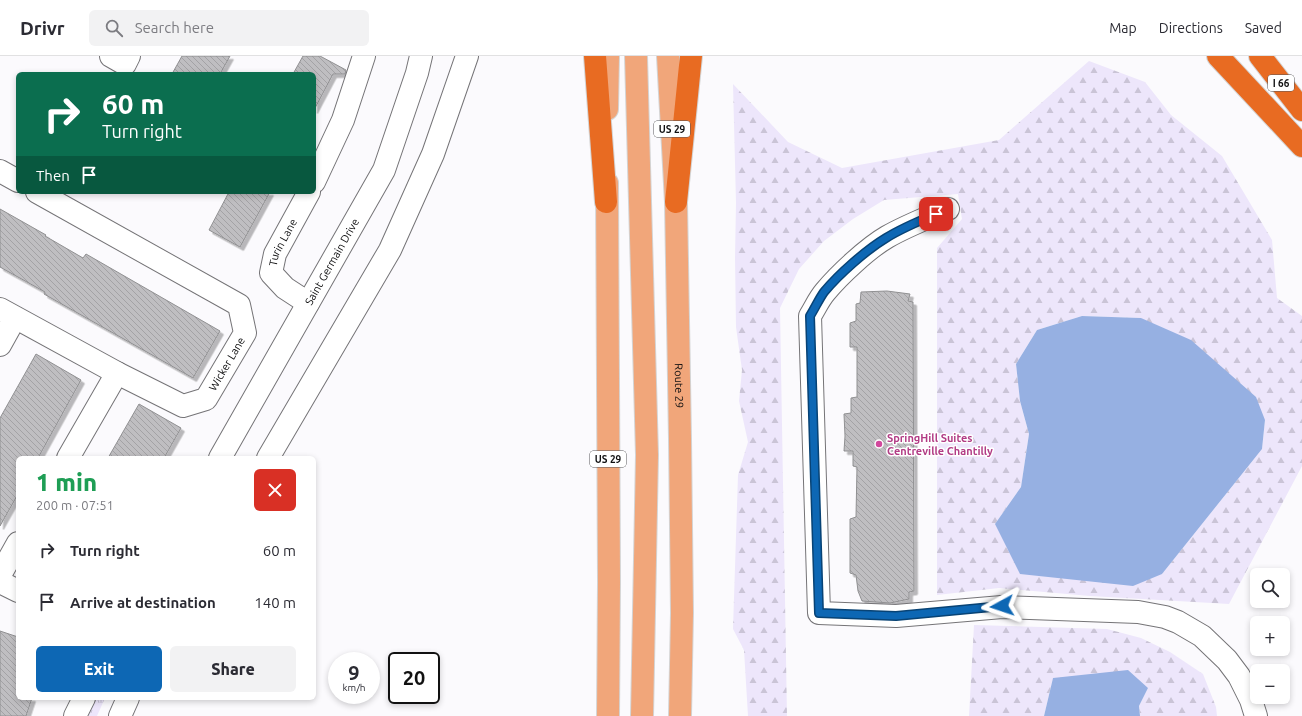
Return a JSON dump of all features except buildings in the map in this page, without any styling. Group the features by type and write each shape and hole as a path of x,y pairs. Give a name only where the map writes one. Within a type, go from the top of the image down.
{"highway":[{"path":"595,56 606,202"},
{"path":"676,202 691,56"},
{"path":"1218,56 1302,146"},
{"name":"I 66","path":"1260,56 1302,110"}],"main road":[{"name":"US 29","path":"608,56 606,202 608,716"},
{"path":"636,56 647,455 642,716"},
{"name":"Route 29","path":"668,56 676,202 682,613 680,716"},
{"path":"682,613 695,716"}],"street":[{"path":"111,56 125,64 129,56"},
{"path":"316,178 343,120 364,56"},
{"name":"Saint Germain Drive","path":"221,456 384,170 417,73 421,56"},
{"path":"269,456 390,250 433,154 467,56"},
{"path":"0,171 16,180"},
{"name":"Wicker Lane","path":"8,314 117,373 183,406 206,399 245,333 239,305 41,194"},
{"name":"Turin Lane","path":"308,194 275,254 271,273 285,288 308,303"},
{"path":"948,209 910,225 885,238 844,272 824,293 810,316 819,613 896,616 1002,606 1138,612 1164,617 1178,622 1202,636 1227,660 1238,676 1251,700 1256,716"},
{"path":"0,345 8,314"},
{"path":"69,456 117,373"},
{"path":"0,574 16,547"},
{"path":"0,582 16,590"},
{"path":"75,716 83,700"},
{"path":"120,716 127,700"}],"green space":[{"path":"1089,61 1145,82 1171,115 1222,156 1272,240 1277,298 1302,316 1302,466 1229,604 1090,596 999,588 937,595 937,248 962,219 958,194 884,200 853,219 824,241 799,269 780,308 787,716 748,716 744,650 733,629 738,475 748,442 739,401 742,370 736,327 736,203 733,84 788,142 842,168 999,140","holes":["1082,316 1141,318 1265,420 1262,449 1162,574 995,524 1021,487 1029,434 1020,401 1016,364 1037,330"]},
{"path":"974,625 1107,629 1141,638 1170,652 1203,674 1216,707 1217,716 1140,716 1139,706 1148,688 1053,678 1044,716 969,716"},
{"path":"95,700 104,700 97,716 88,716"}],"water":[{"path":"1082,316 1141,318 1191,340 1256,397 1265,420 1262,449 1162,574 1133,586 1020,574 995,524 1021,487 1029,434 1020,401 1016,364 1037,330"},
{"path":"1128,670 1148,688 1139,706 1140,716 1044,716 1053,678"}],"place":[{"name":"SpringHill Suites Centreville Chantilly","path":"879,444"}],"route":[{"path":"936,214 885,238 863,255 824,293 810,316 819,613 896,616 1002,606"}]}
